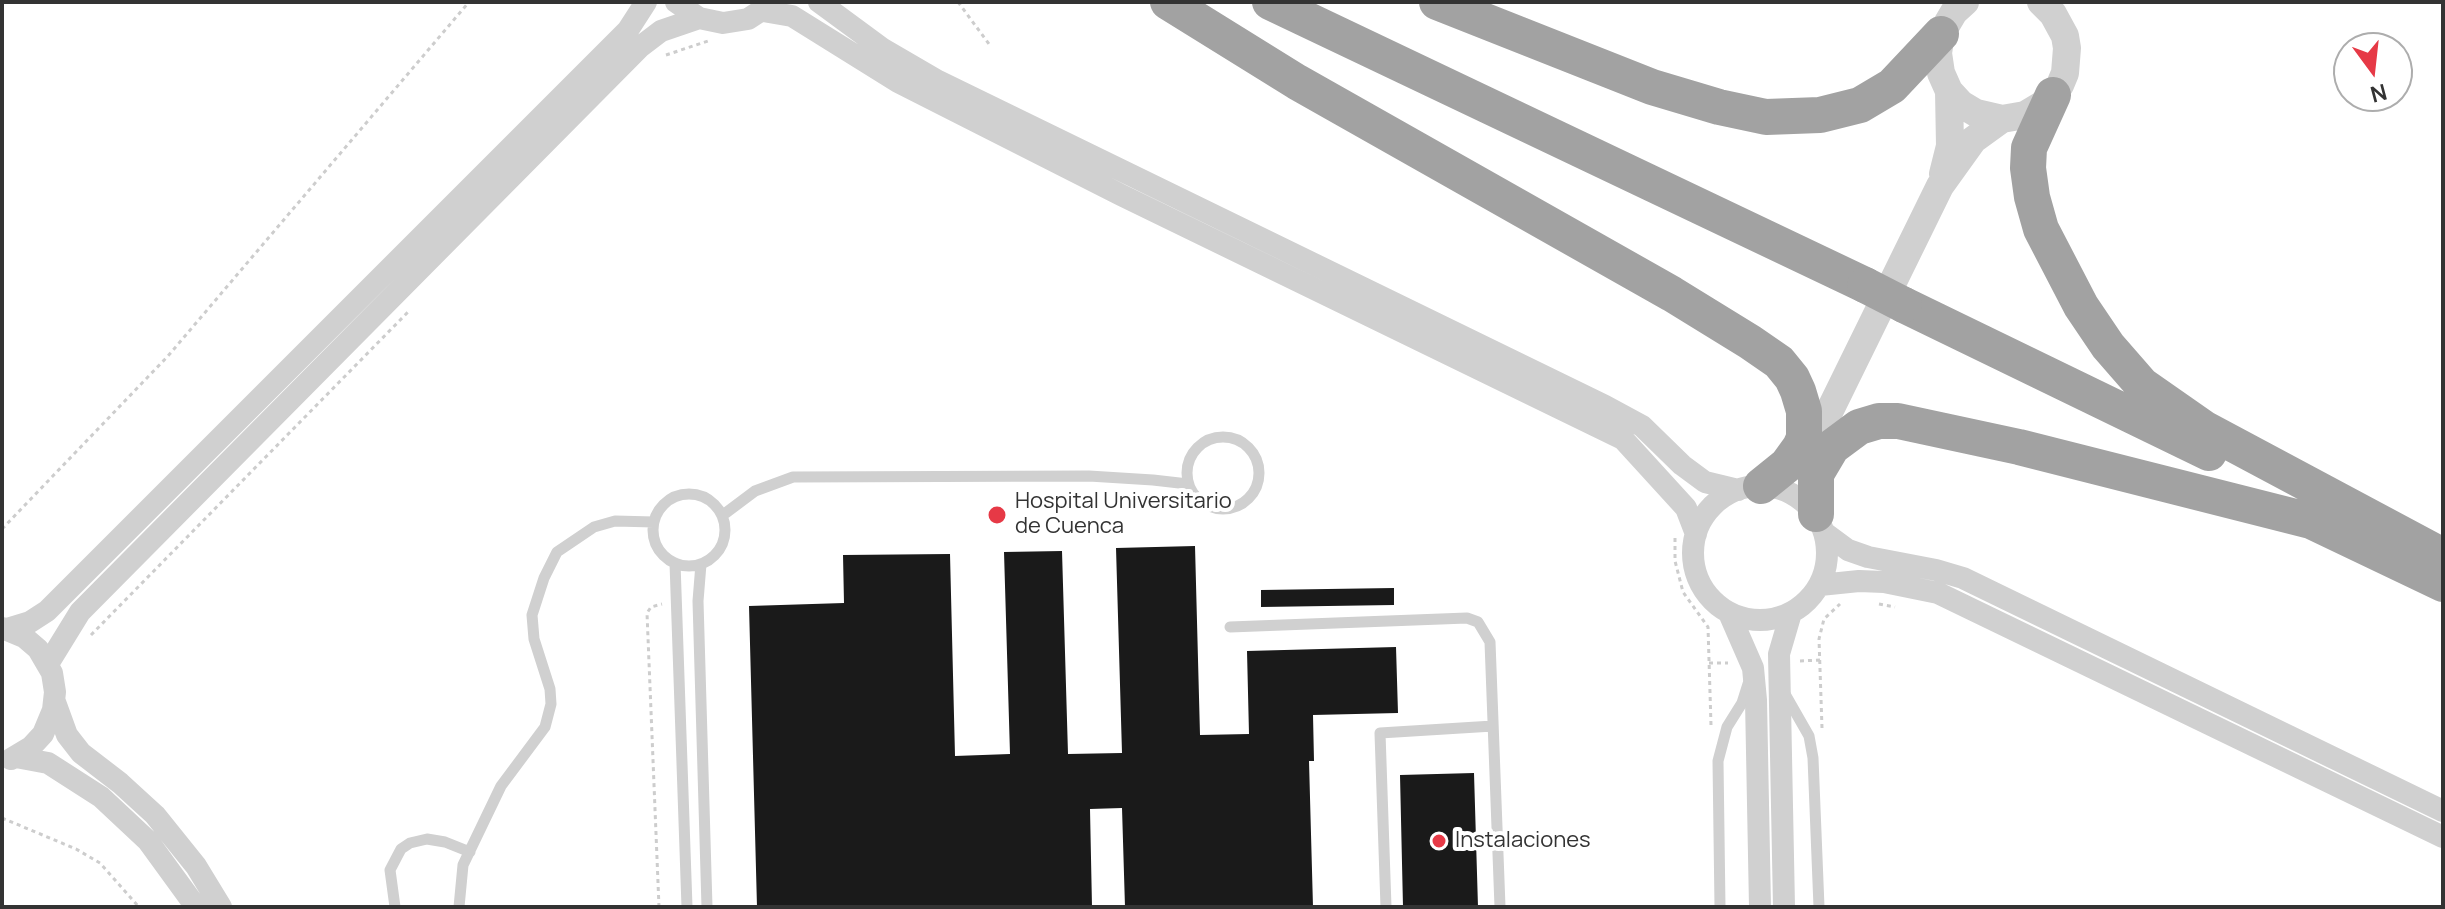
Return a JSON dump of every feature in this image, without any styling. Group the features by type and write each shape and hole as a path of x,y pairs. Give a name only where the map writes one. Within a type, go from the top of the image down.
{"highway":[{"path":"1168,2 1297,82 1672,294 1779,362 1798,391 1804,411 1804,438 1787,465 1760,488"},
{"path":"1270,2 1865,285 2443,569"},
{"path":"1437,2 1652,87 1766,117 1820,115 1860,105 1892,86 1941,34"},
{"path":"2053,95 2029,148 2032,197 2047,241 2081,306 2108,346 2142,385 2205,429 2443,556"},
{"path":"1815,517 1816,474 1832,447 1859,427 1879,421 1898,421 2062,457 2311,521 2443,584"}],"street":[{"path":"5,629 30,622 47,611 628,30 646,2"},
{"path":"676,2 699,18 715,22 732,23 768,6 792,16 898,82 1121,195 1623,439 1686,508 1685,533 1700,584 1712,601 1729,613 1746,619 1765,620 1791,613 1810,599 1820,585 1828,560 1805,471 1811,453 1940,186 1973,140 2002,119"},
{"path":"819,2 883,49 938,81 1642,426 1682,465 1705,482 1760,488 1815,517 1848,550 1963,578 2443,811"},
{"path":"1940,186 1950,146 1949,91 1939,63 1941,34 1954,12 1965,2"},
{"path":"1949,91 1961,104 1976,113 2002,119 2025,115 2053,95 2065,73 2067,48 2060,24 2041,2"},
{"path":"48,664 80,612 640,47 661,31 699,18"},
{"path":"1685,533 1720,500 1792,479 1811,453"},
{"path":"1820,585 1881,582 1938,593 2443,837"},
{"path":"1729,613 1753,668 1760,907"},
{"path":"1784,907 1779,654 1791,613"},
{"path":"5,629 31,643 48,664 54,683 55,702 43,734 31,747 9,760"},
{"path":"55,702 67,735 81,753 155,815 196,866 221,907"},
{"path":"9,760 48,763 101,797 148,841 196,907"}],"lane":[{"path":"1217,438 1237,440 1258,462 1258,483 1254,492 1239,506 1229,509 1209,507 1193,494 1188,484 1188,464 1192,454 1207,441 1217,438"},
{"path":"723,515 755,491 793,477 1089,476 1188,484"},
{"path":"681,495 701,496 723,515 726,532 721,548 709,561 684,566 675,563 666,558 655,542 654,522 664,504 681,495"},
{"path":"459,907 463,865 501,786 545,727 551,704 550,689 534,639 532,615 544,578 557,552 594,527 615,521 654,522"},
{"path":"675,563 687,907"},
{"path":"701,564 698,601 707,907"},
{"path":"1230,627 1467,618 1478,622 1490,642 1500,907"},
{"path":"1720,907 1718,761 1727,727 1742,703 1753,668"},
{"path":"1779,673 1787,701 1809,736 1813,758 1819,907"},
{"path":"1386,907 1380,733 1493,726"},
{"path":"395,907 390,870 401,849 427,839 470,852"}],"path":[{"path":"2,529 168,356 469,2"},
{"path":"958,2 989,44"},
{"path":"658,61 680,49 709,41"},
{"path":"89,637 413,307"},
{"path":"1685,533 1675,561 1683,592 1708,627 1711,736"},
{"path":"659,907 647,613 651,607 676,600"},
{"path":"1820,660 1819,639 1824,619 1843,602"},
{"path":"1878,604 1904,608"},
{"path":"2,818 76,849 100,863 139,907"}],"building":[{"path":"1195,546 1200,735 1249,734 1247,651 1396,647 1398,713 1313,715 1314,761 1309,761 1313,907 1125,907 1122,808 1090,809 1092,907 757,907 749,606 844,603 843,555 950,554 955,756 1010,754 1004,552 1062,551 1068,754 1122,753 1116,548"},
{"path":"1394,588 1394,605 1261,607 1261,590"},
{"name":"Instalaciones","path":"1474,773 1478,907 1403,907 1400,775"}],"place":[{"name":"Hospital Universitario de Cuenca","path":"997,515"},
{"name":"Instalaciones","path":"1439,841"}]}
